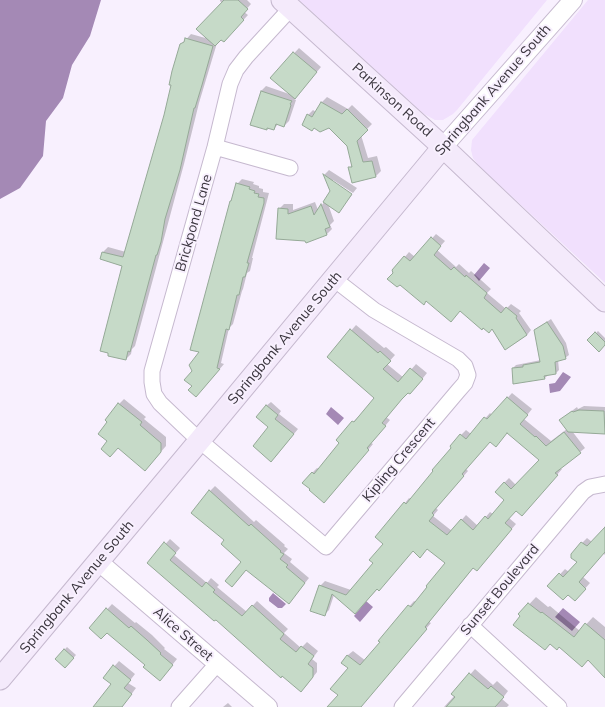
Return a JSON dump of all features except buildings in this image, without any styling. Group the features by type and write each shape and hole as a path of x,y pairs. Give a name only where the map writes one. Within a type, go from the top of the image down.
{"main road":[{"name":"Parkinson Road","path":"286,4 443,147 605,301"},
{"name":"Springbank Avenue South","path":"0,679 200,441 443,147"}],"street":[{"name":"Springbank Avenue South","path":"443,147 573,0"},
{"name":"Brickpond Lane","path":"200,441 160,403 154,394 152,373 215,146 229,87 236,70 286,4"},
{"path":"215,146 290,168"},
{"name":"Kipling Crescent","path":"200,441 326,547 457,392 468,375 464,366 458,359 374,310 334,279"},
{"name":"Sunset Boulevard","path":"402,707 583,492 590,487 605,484"},
{"name":"Alice Street","path":"99,562 268,707"},
{"path":"470,625 559,707"},
{"path":"180,707 217,664"}],"shaded area":[{"path":"0,0 101,0 90,36 72,65 63,98 46,121 43,156 20,188 0,199"},
{"path":"299,0 547,0 457,110 443,120 435,120 424,114"},
{"path":"588,0 605,0 605,283 479,166 473,158 471,150 472,140"},
{"path":"484,263 490,268 479,281 474,275"},
{"path":"563,372 571,377 560,391 550,393 549,384 555,383"},
{"path":"331,407 344,418 338,425 326,414"},
{"path":"273,593 286,604 282,608 278,608 269,601 269,598"},
{"path":"366,601 373,607 360,622 354,616"},
{"path":"563,608 580,622 572,631 555,617"}]}
